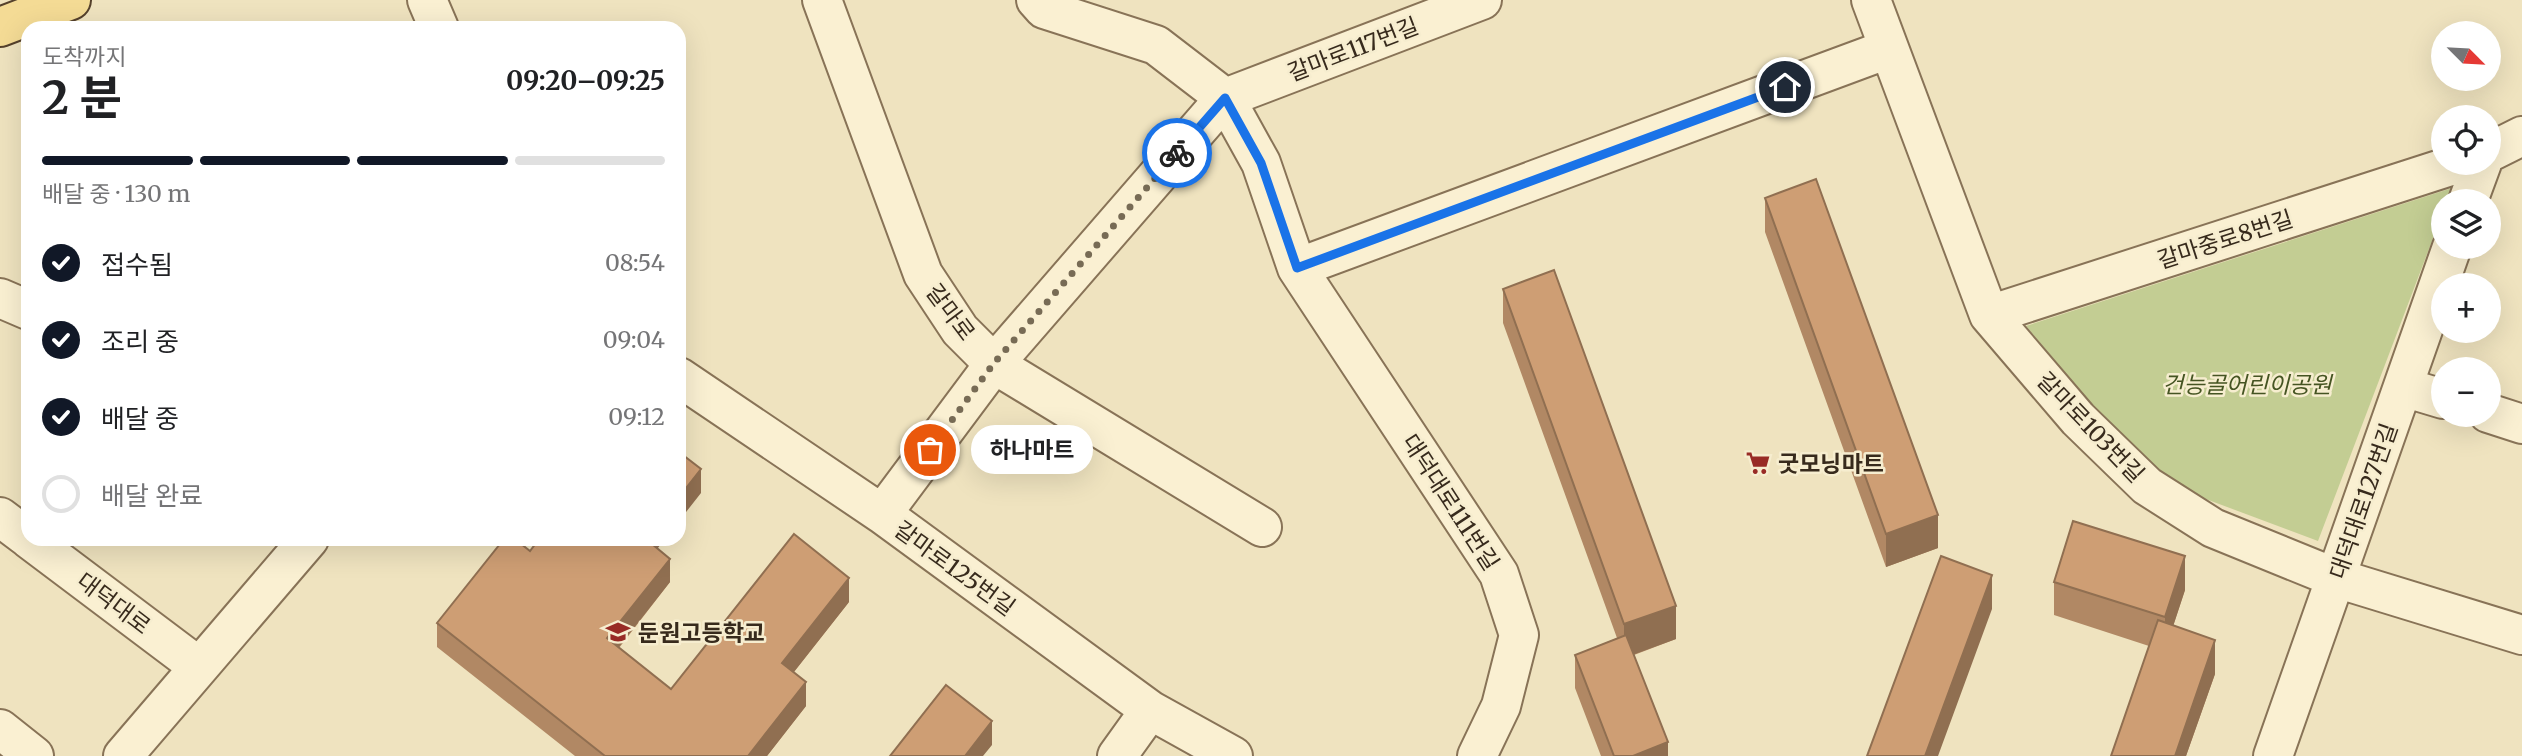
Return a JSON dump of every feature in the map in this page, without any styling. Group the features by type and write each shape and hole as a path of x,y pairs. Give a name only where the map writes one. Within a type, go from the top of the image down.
{"main road":[{"path":"0,27 71,0"}],"street":[{"path":"427,0 436,21"},
{"name":"갈마로","path":"821,0 923,274 960,330 994,363 1262,527"},
{"path":"1036,0 1044,9 1156,45 1225,98"},
{"name":"갈마로117번길","path":"882,514 994,363 1225,98 1482,0"},
{"name":"갈마로103번길","path":"1871,0 1989,315 2078,419 2147,486 2213,528 2336,578 2522,635"},
{"path":"1297,268 1888,49"},
{"name":"대덕대로111번길","path":"1225,98 1261,163 1297,268 1499,573 1519,635 1501,706 1477,756"},
{"path":"2501,146 2522,136"},
{"name":"갈마중로8번길","path":"1989,315 2431,172"},
{"name":"대덕대로127번길","path":"2273,756 2448,259"},
{"path":"0,298 21,307"},
{"name":"갈마로125번길","path":"686,382 882,514 1150,710 1233,756"},
{"path":"2403,387 2431,395"},
{"path":"2501,417 2522,424"},
{"name":"대덕대로","path":"0,517 21,532"},
{"name":"대덕대로","path":"40,546 199,667"},
{"path":"123,756 303,546"},
{"path":"1117,756 1150,710"},
{"path":"0,729 34,756"}],"green space":[{"name":"건능골어린이공원","path":"2431,195 2431,244 2318,541 2155,480 2026,326"}],"building":[{"path":"1816,179 1938,515 1886,534 1765,198"},
{"path":"1554,270 1676,606 1624,624 1503,289"},
{"path":"686,457 701,469 686,488"},
{"path":"2073,521 2185,556 2165,617 2054,582"},
{"path":"794,534 849,578 782,663 806,682 748,756 605,756 437,623 498,546 524,546 530,551 534,546 654,546 670,559 607,638 671,689"},
{"path":"1941,556 1992,575 1925,756 1867,756"},
{"path":"2158,620 2215,640 2175,756 2111,756"},
{"path":"1626,635 1668,742 1633,756 1614,756 1575,655"},
{"path":"946,685 992,721 965,756 890,756"}],"way so far":[{"path":"930,450 994,363 1177,153"}],"place":[{"name":"하나마트","path":"930,450"},
{"name":"굿모닝마트","path":"1758,463"},
{"name":"둔원고등학교","path":"618,632"}],"route":[{"path":"1177,153 1225,98 1261,163 1297,268 1785,87"}]}
